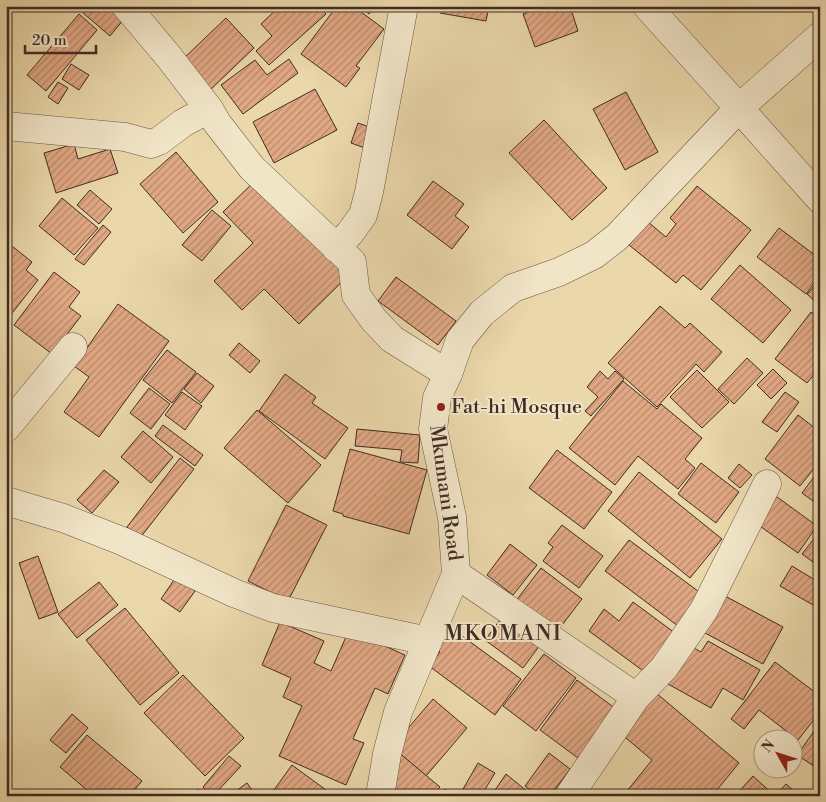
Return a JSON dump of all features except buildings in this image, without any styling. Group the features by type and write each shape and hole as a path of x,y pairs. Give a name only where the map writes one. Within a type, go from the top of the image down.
{"street":[{"path":"126,6 209,109 217,123 252,168 352,262 356,295 374,320 392,339 448,374"},
{"path":"336,248 363,216 404,6"},
{"path":"648,6 820,199"},
{"name":"Mkumani Road","path":"380,796 386,754 398,712 456,574 452,517 433,429 437,398 460,340 482,313 513,288 559,272 594,255 617,237 739,108 820,36"},
{"path":"6,126 125,137 151,144 159,141 183,123 209,109"},
{"path":"6,428 73,347"},
{"path":"569,796 636,698 664,668 704,610 767,484"},
{"path":"6,500 63,518 272,608 428,642"},
{"path":"456,574 636,698"}],"place":[{"name":"Fat-hi Mosque","path":"441,407"}],"district":[{"name":"MKOMANI","path":"503,633"}]}
